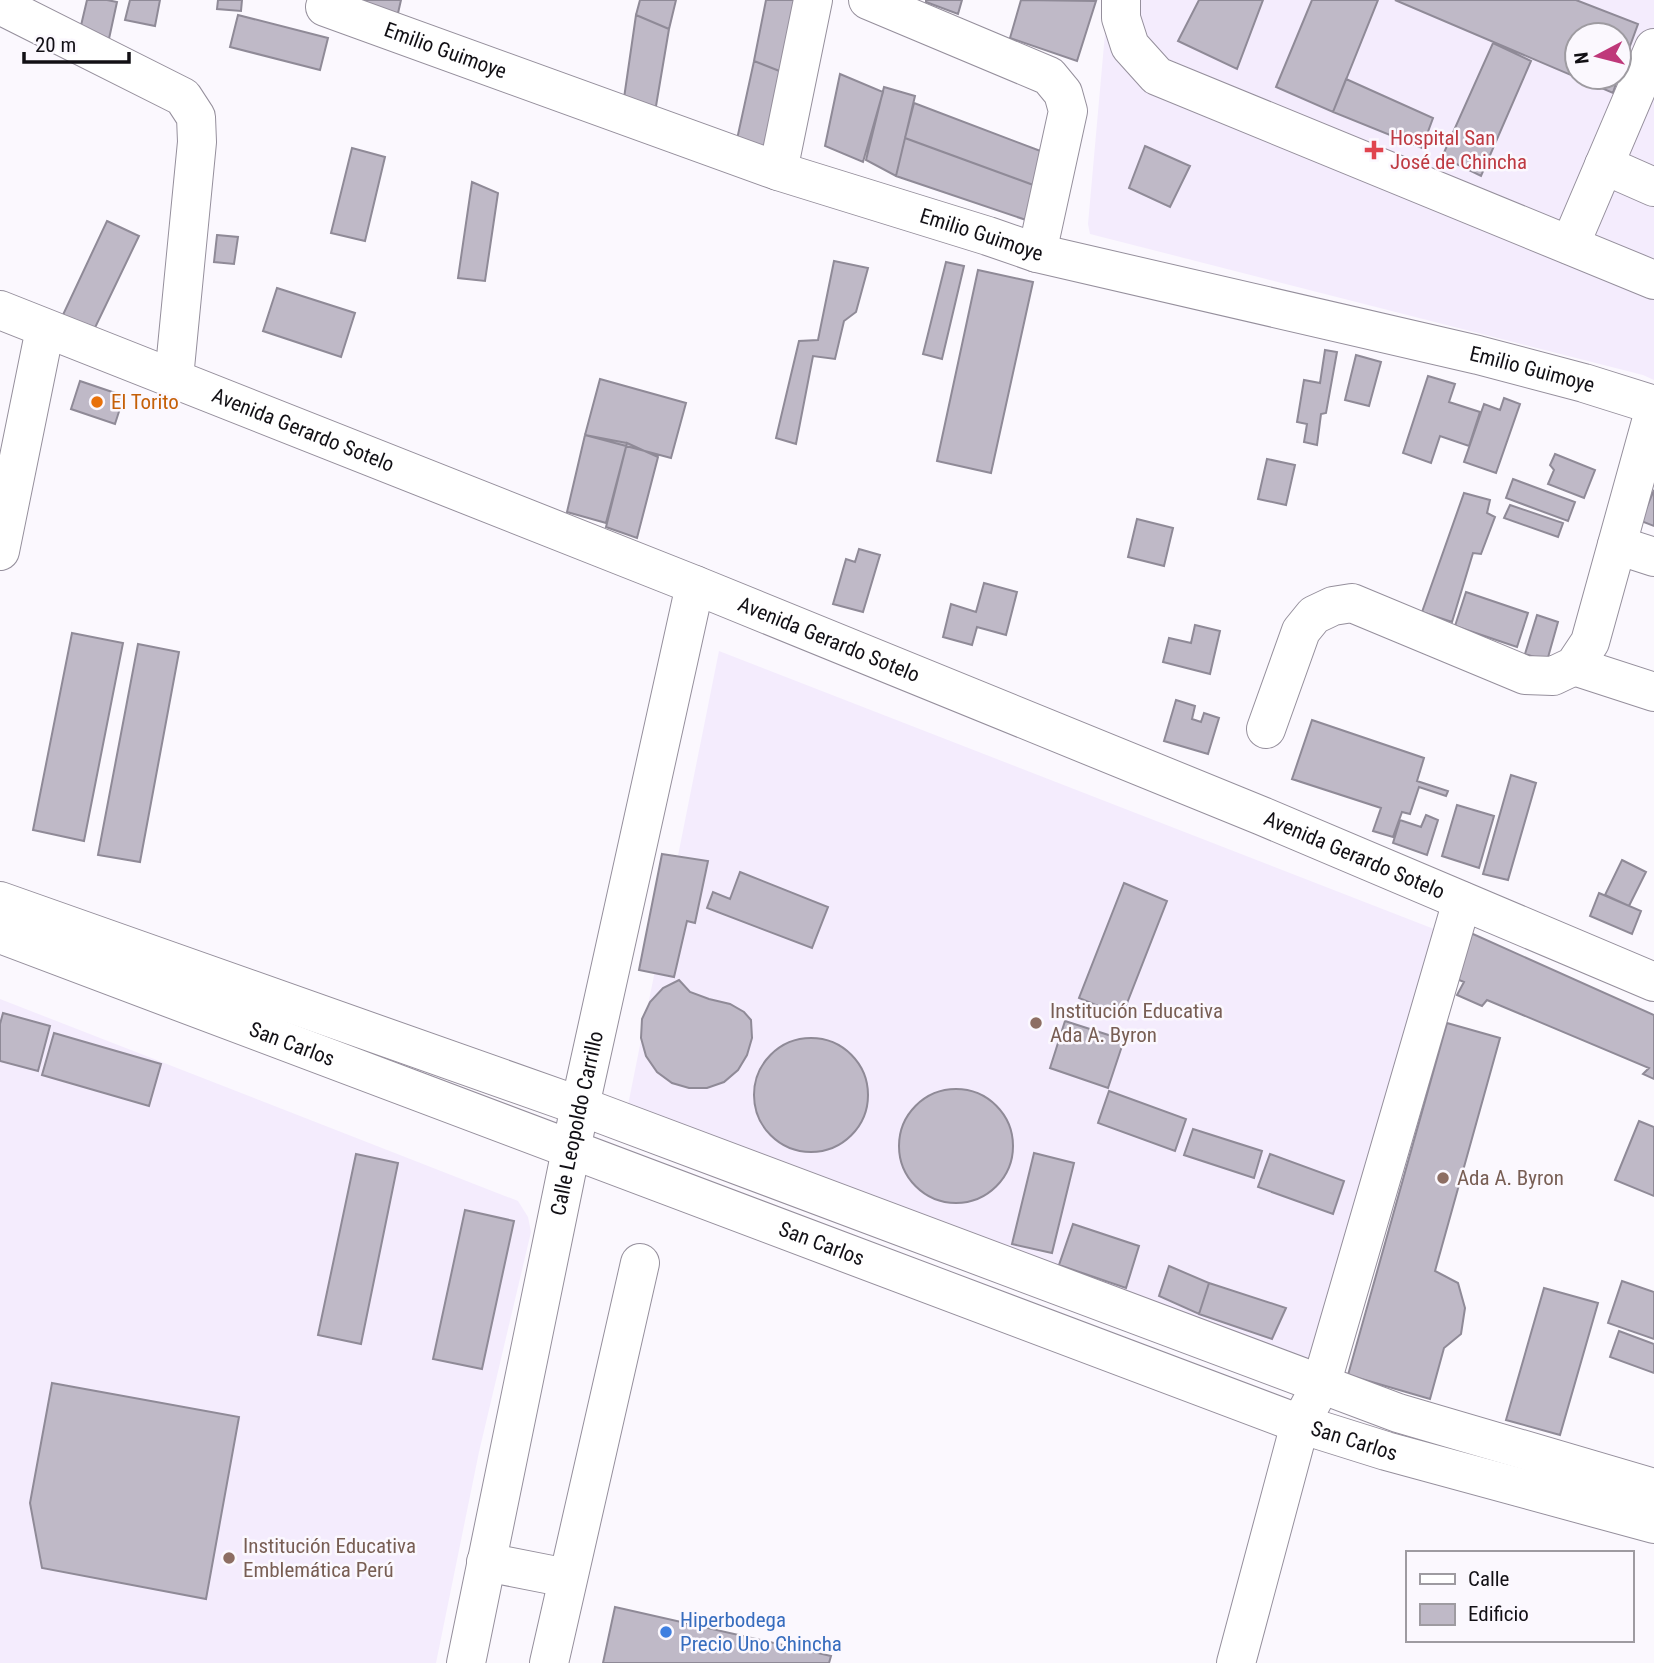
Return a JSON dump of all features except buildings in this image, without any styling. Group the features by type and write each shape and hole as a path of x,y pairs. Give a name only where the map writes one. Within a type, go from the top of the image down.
{"street":[{"path":"778,172 813,0"},
{"path":"868,0 1049,76 1063,93 1068,111 1037,253"},
{"path":"1121,0 1121,18 1130,46 1157,76 1654,279"},
{"path":"0,5 183,97 196,117 197,142 173,378"},
{"name":"Emilio Guimoye","path":"325,7 778,172 1037,253 1478,355 1654,405"},
{"path":"1570,245 1654,48"},
{"path":"1604,164 1654,187"},
{"name":"Avenida Gerardo Sotelo","path":"0,310 695,585 1262,816 1654,982"},
{"path":"0,551 45,329"},
{"path":"1266,729 1301,631 1314,615 1333,606 1352,603 1525,675 1553,676 1574,666 1590,642 1654,411"},
{"path":"1618,545 1654,557"},
{"name":"Calle Leopoldo Carrillo","path":"466,1663 580,1106 695,585"},
{"path":"1574,666 1654,692"},
{"name":"San Carlos","path":"0,901 580,1106 1398,1413 1654,1488"},
{"path":"1236,1663 1300,1424 1321,1385 1462,901"},
{"name":"San Carlos","path":"0,934 1300,1424 1386,1451 1654,1524"},
{"path":"548,1663 640,1263"},
{"path":"486,1562 567,1578"}],"shaded area":[{"name":"Hospital San José de Chincha","path":"1108,0 1654,0 1654,380 1090,234 1088,224"},
{"name":"Institución Educativa Ada A. Byron","path":"719,651 1452,936 1330,1373 627,1110"},
{"path":"0,999 518,1201 528,1217 531,1232 479,1452 436,1663 0,1663"}],"place":[{"name":"Hospital San José de Chincha","path":"1374,150"},
{"name":"El Torito","path":"97,402"},
{"name":"Institución Educativa Ada A. Byron","path":"1036,1023"},
{"name":"Ada A. Byron","path":"1443,1178"},
{"name":"Institución Educativa Emblemática Perú","path":"229,1558"},
{"name":"Hiperbodega Precio Uno Chincha","path":"666,1632"}]}
